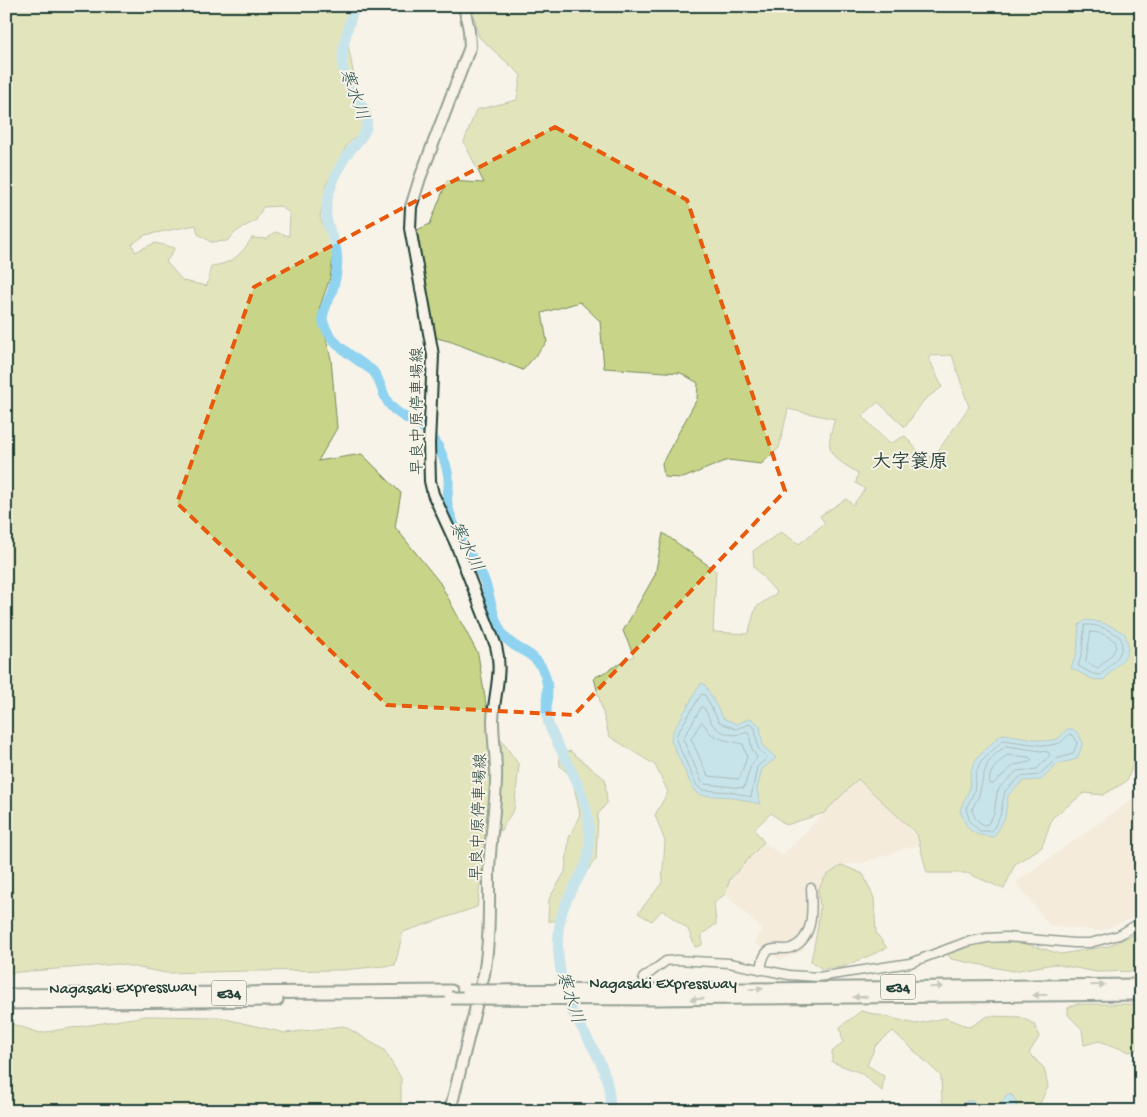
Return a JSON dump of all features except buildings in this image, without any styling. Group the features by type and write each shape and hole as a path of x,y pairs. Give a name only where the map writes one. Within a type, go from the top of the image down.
{"highway":[{"name":"Nagasaki Expressway","path":"655,994 1141,985"},
{"name":"Nagasaki Expressway","path":"6,1003 451,994"},
{"name":"Nagasaki Expressway","path":"6,995 1141,994"}],"main road":[{"name":"早良中原停車場線","path":"450,1111 488,957 490,871 496,781 494,713 500,670 496,646 456,544 433,494 429,470 429,444 433,355 411,243 410,218 420,178 470,47 464,6"}],"street":[{"path":"761,970 762,961 769,951 792,948 806,934 811,924 811,888"},
{"path":"643,978 666,961 676,960 729,963 808,977 828,976 910,963 966,942 1006,936 1090,944 1119,935 1141,922"}],"highlighted area":[{"path":"555,127 687,200 785,491 574,715 387,705 177,503 254,287"}],"shaded area":[{"path":"858,778 917,834 919,844 865,862 842,865 826,876 818,890 820,907 818,926 802,951 780,960 754,943 763,930 725,894 730,879 764,842 782,856"},
{"path":"1140,794 1141,911 1130,919 1100,931 1049,925 1016,882"}],"green space":[{"path":"6,6 360,6 347,39 355,82 347,91 363,111 362,131 347,145 327,183 320,217 334,251 330,278 319,309 331,359 337,428 318,461 362,454 401,493 395,527 440,583 478,654 489,723 519,765 514,809 484,857 477,907 403,932 395,965 342,970 166,973 119,964 6,973","holes":["280,206 290,213 289,236 275,232 267,239 252,238 235,258 225,263 211,266 207,286 183,281 166,262 175,248 155,243 135,252 132,244 145,235 196,225 198,234 211,242 227,241 237,231 256,220 263,207"]},
{"path":"472,6 1141,6 1141,764 1135,759 1127,781 1103,795 1084,793 1052,818 1042,847 1015,864 1004,889 967,873 927,873 917,834 858,779 824,813 786,825 771,813 754,829 764,842 730,879 725,894 714,903 716,924 702,934 702,945 695,947 688,929 662,910 652,921 638,913 662,883 665,841 655,815 668,792 655,765 609,736 594,678 634,656 623,631 655,575 663,533 716,571 713,632 748,634 756,607 777,593 754,567 753,551 781,532 799,544 825,523 820,516 846,499 853,505 865,489 856,483 858,473 841,462 832,452 830,439 835,419 788,409 779,448 761,464 728,460 683,478 664,477 662,463 697,399 698,383 681,373 604,368 600,321 580,302 542,313 547,342 523,370 452,342 433,337 413,232 430,224 447,181 484,183 464,142 476,110 517,100 521,75 479,37","holes":["952,355 969,407 933,458 917,450 905,436 889,444 862,416 878,402 905,427 924,400 942,387 928,356"]},
{"path":"570,751 605,779 607,803 598,814 596,859 561,905 556,921 548,921 549,899 565,872 569,838 580,814 572,777 560,766 559,755"},
{"path":"842,865 863,874 874,898 876,933 887,948 843,967 822,969 811,961 820,907 818,890 826,876"},
{"path":"1141,931 1141,971 1097,972 1054,964 1013,971 951,959 948,954 984,942 1023,943 1061,954 1109,946"},
{"path":"1076,1004 1141,1004 1141,1047 1130,1052 1099,1041 1084,1045 1082,1029 1068,1015 1068,1008"},
{"path":"861,1011 916,1024 945,1018 970,1027 988,1016 1020,1017 1034,1024 1039,1037 1029,1053 1044,1068 1048,1087 1036,1111 1017,1111 1016,1102 1012,1095 1007,1095 1000,1105 986,1110 972,1101 963,1111 951,1111 942,1101 941,1076 893,1031 876,1045 867,1065 884,1076 882,1091 861,1073 832,1062 832,1052 843,1042 840,1027"},
{"path":"146,1016 217,1017 285,1033 344,1026 384,1050 401,1078 401,1106 397,1111 6,1111 6,1022 40,1033"}],"water":[{"path":"1086,620 1106,624 1125,634 1128,646 1125,656 1104,680 1092,679 1071,668 1077,652 1079,625"},
{"path":"701,683 705,685 723,718 737,724 751,718 760,726 763,746 776,758 762,769 757,789 760,804 731,797 699,795 693,789 671,741 672,733"},
{"path":"1067,729 1073,729 1078,733 1083,743 1077,759 1058,764 1041,780 1023,781 1008,795 1005,818 994,837 980,835 971,831 965,823 960,810 969,790 971,771 976,759 1000,735 1004,734 1046,741 1058,739"},
{"path":"1006,1095 1012,1095 1016,1102 1017,1111 963,1110 966,1101 972,1101 986,1110 1000,1105"}],"waterway":[{"name":"寒水川","path":"355,6 344,46 343,68 349,87 364,108 367,124 361,138 346,156 328,197 326,215 336,247 337,269 332,292 323,314 323,321 330,336 336,343 373,371 389,404 399,414 423,427 432,436 447,469 449,481 447,502 450,513 458,534 485,582 497,624 508,641 538,662 545,676 548,721 580,789 588,815 589,832 589,847 583,871 568,898 561,917 558,939 560,968 572,1010 594,1049 604,1072 608,1084 610,1111"}],"district":[{"name":"大字簑原","path":"910,460"}]}
